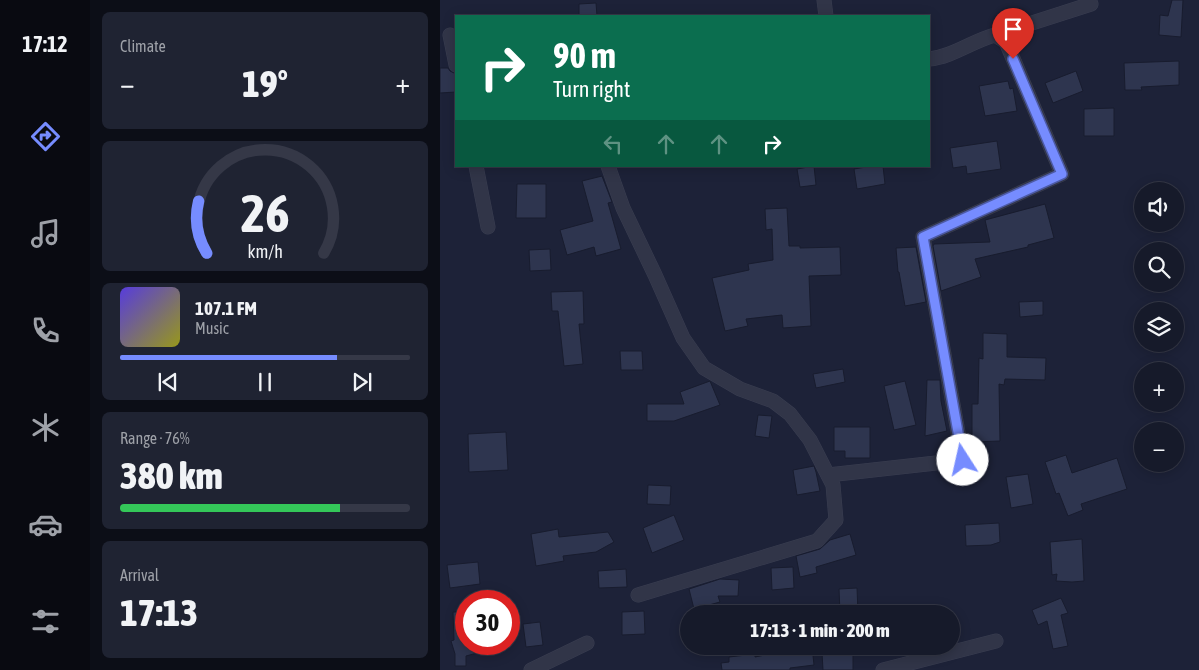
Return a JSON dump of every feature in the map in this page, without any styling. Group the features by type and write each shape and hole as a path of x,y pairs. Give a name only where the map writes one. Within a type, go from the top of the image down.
{"street":[{"path":"824,0 826,15"},
{"path":"930,59 939,58 984,38 1091,4"},
{"path":"449,35 455,61"},
{"path":"828,475 963,460 923,237 1062,174 1006,42 995,35"},
{"path":"476,167 488,227"},
{"path":"608,167 623,208 656,275 683,338 704,368 740,389 773,401 790,414 810,440 833,485 836,520 817,541 638,595"},
{"path":"883,670 996,641"},
{"path":"531,670 587,643"}],"building":[{"path":"1172,0 1183,0 1181,37 1159,35 1160,15 1168,16"},
{"path":"596,3 597,15 579,15 579,4"},
{"path":"1179,61 1179,85 1141,87 1142,90 1125,90 1124,63"},
{"path":"440,68 448,68 455,74 455,92 440,93"},
{"path":"1076,71 1083,91 1053,103 1045,83"},
{"path":"1008,81 1010,89 1013,88 1017,111 985,116 979,86"},
{"path":"1114,108 1114,136 1084,136 1084,109"},
{"path":"997,141 1001,169 967,174 966,166 953,168 950,148"},
{"path":"814,167 816,185 800,187 797,169"},
{"path":"883,167 885,184 857,189 854,169"},
{"path":"602,176 612,202 608,203 621,249 596,256 594,247 567,255 560,230 593,221 582,181"},
{"path":"517,184 546,184 546,218 516,218"},
{"path":"1045,204 1054,238 1028,245 1028,247 975,259 981,277 941,291 934,244 990,242 985,220"},
{"path":"787,208 789,246 800,246 800,248 840,247 841,275 809,276 811,326 783,328 782,315 746,319 748,326 725,331 712,278 749,270 748,264 773,260 772,229 766,230 765,209"},
{"path":"916,247 926,302 905,306 898,272 896,248"},
{"path":"550,249 551,270 530,271 529,250"},
{"path":"583,291 584,324 579,324 583,364 564,366 558,311 552,311 551,292"},
{"path":"1043,301 1043,315 1020,317 1019,302"},
{"path":"983,333 1007,334 1007,357 1046,358 1045,380 1005,379 1004,385 999,384 1000,441 972,442 972,404 978,404 979,358 983,359"},
{"path":"620,351 642,351 643,370 621,370"},
{"path":"843,369 845,382 816,388 813,374"},
{"path":"927,380 940,380 941,401 947,431 925,436"},
{"path":"710,381 720,405 674,421 647,421 647,404 684,404 680,392"},
{"path":"905,381 916,425 894,430 884,386"},
{"path":"758,415 772,416 769,438 755,436"},
{"path":"834,427 870,427 870,458 845,458 845,451 834,451"},
{"path":"506,432 508,470 469,472 468,434"},
{"path":"1066,455 1072,473 1117,458 1127,489 1081,504 1083,510 1068,516 1059,493 1056,494 1045,462"},
{"path":"814,466 820,491 797,495 793,470"},
{"path":"1028,474 1033,504 1011,508 1006,477"},
{"path":"648,485 671,486 670,505 647,504"},
{"path":"674,515 684,540 652,553 643,528"},
{"path":"999,523 1000,542 991,545 966,546 965,525"},
{"path":"558,529 559,537 608,532 614,542 596,552 563,556 564,561 536,566 531,534"},
{"path":"850,534 856,555 816,567 817,573 800,577 796,556 820,549 830,540"},
{"path":"1082,539 1084,581 1056,581 1057,574 1052,575 1050,542"},
{"path":"478,562 480,584 450,588 447,565"},
{"path":"793,567 794,588 772,590 771,568"},
{"path":"626,569 627,587 599,588 598,571"},
{"path":"720,579 739,580 738,596 718,596 720,602 709,605 693,605 689,589"},
{"path":"857,588 858,605 840,605 839,589"},
{"path":"1061,598 1068,613 1061,615 1068,646 1053,649 1047,621 1038,625 1032,610"},
{"path":"644,611 645,634 622,635 622,612"},
{"path":"453,612 455,612 455,654 451,641 454,640"},
{"path":"540,622 543,645 526,647 523,624"},
{"path":"455,655 470,655 466,656 466,666 455,666"},
{"path":"755,655 755,657 765,655 813,655 814,665 790,668 790,670 722,670 721,663 729,662 729,657"},
{"path":"822,655 853,655 853,670 823,670"}],"route":[{"path":"963,460 923,237 1062,174 1013,59"}]}
